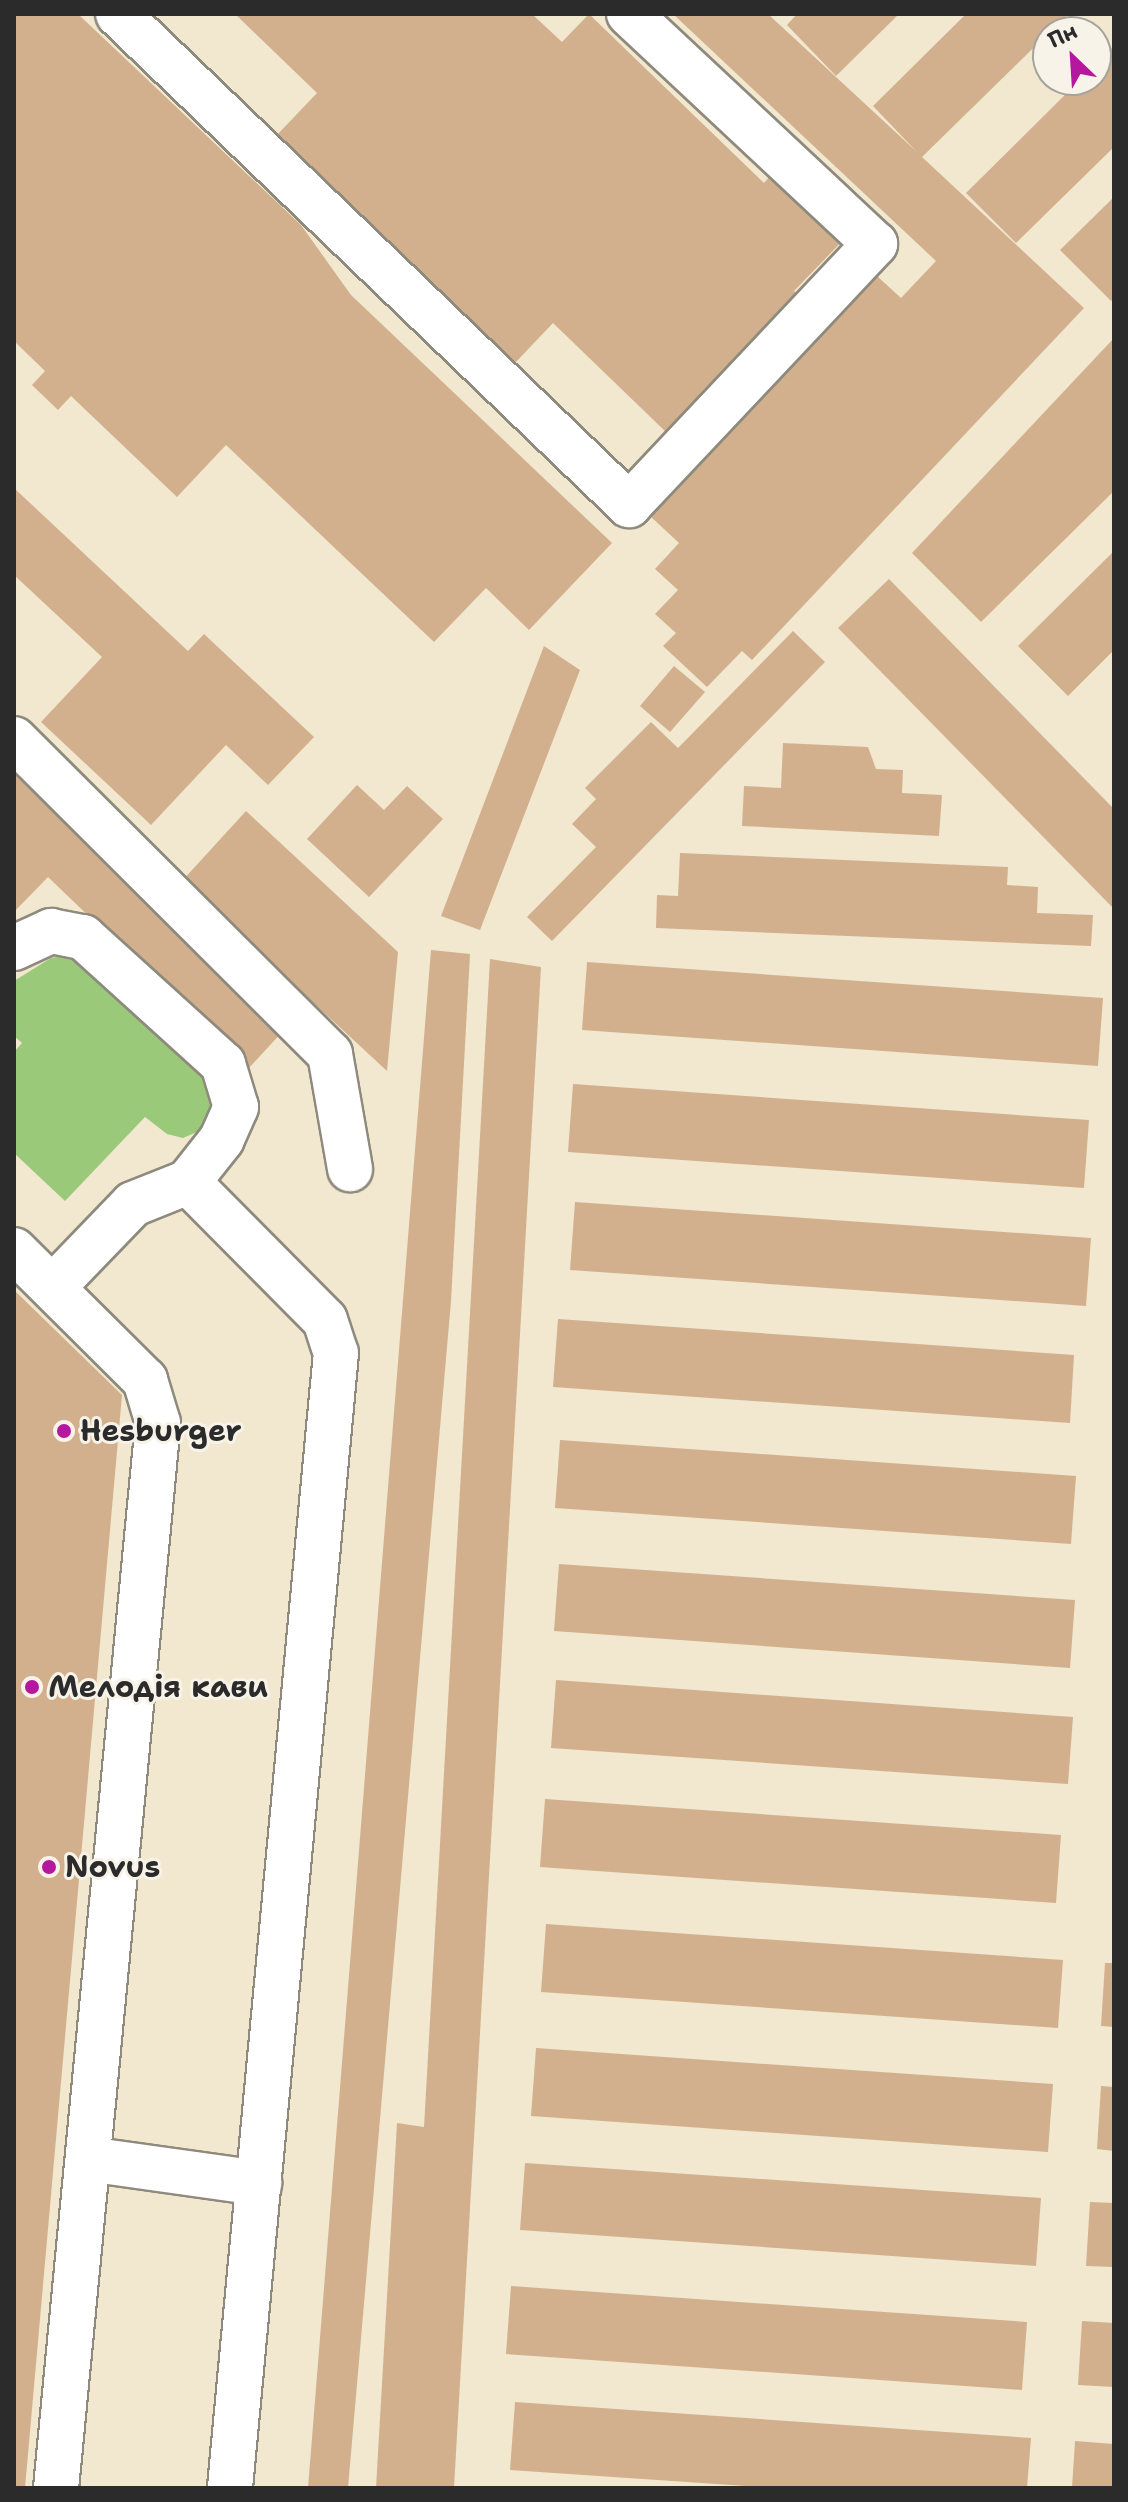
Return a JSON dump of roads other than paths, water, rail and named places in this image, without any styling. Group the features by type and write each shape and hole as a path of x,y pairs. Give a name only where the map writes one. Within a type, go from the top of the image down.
{"lane":[{"path":"118,14 629,505 875,244 629,14"},
{"path":"14,739 330,1054 350,1169"},
{"path":"14,948 51,931 83,937 223,1064 236,1107 222,1139 188,1182 133,1204 53,1287"},
{"path":"188,1182 325,1320 336,1353 230,2488"},
{"path":"14,1250 116,1347 145,1380 158,1423 56,2488"},
{"path":"88,2159 259,2183"}],"place":[{"name":"Hesburger","path":"64,1431"},
{"name":"Мелодія кави","path":"32,1687"},
{"name":"Novus","path":"49,1867"}]}
